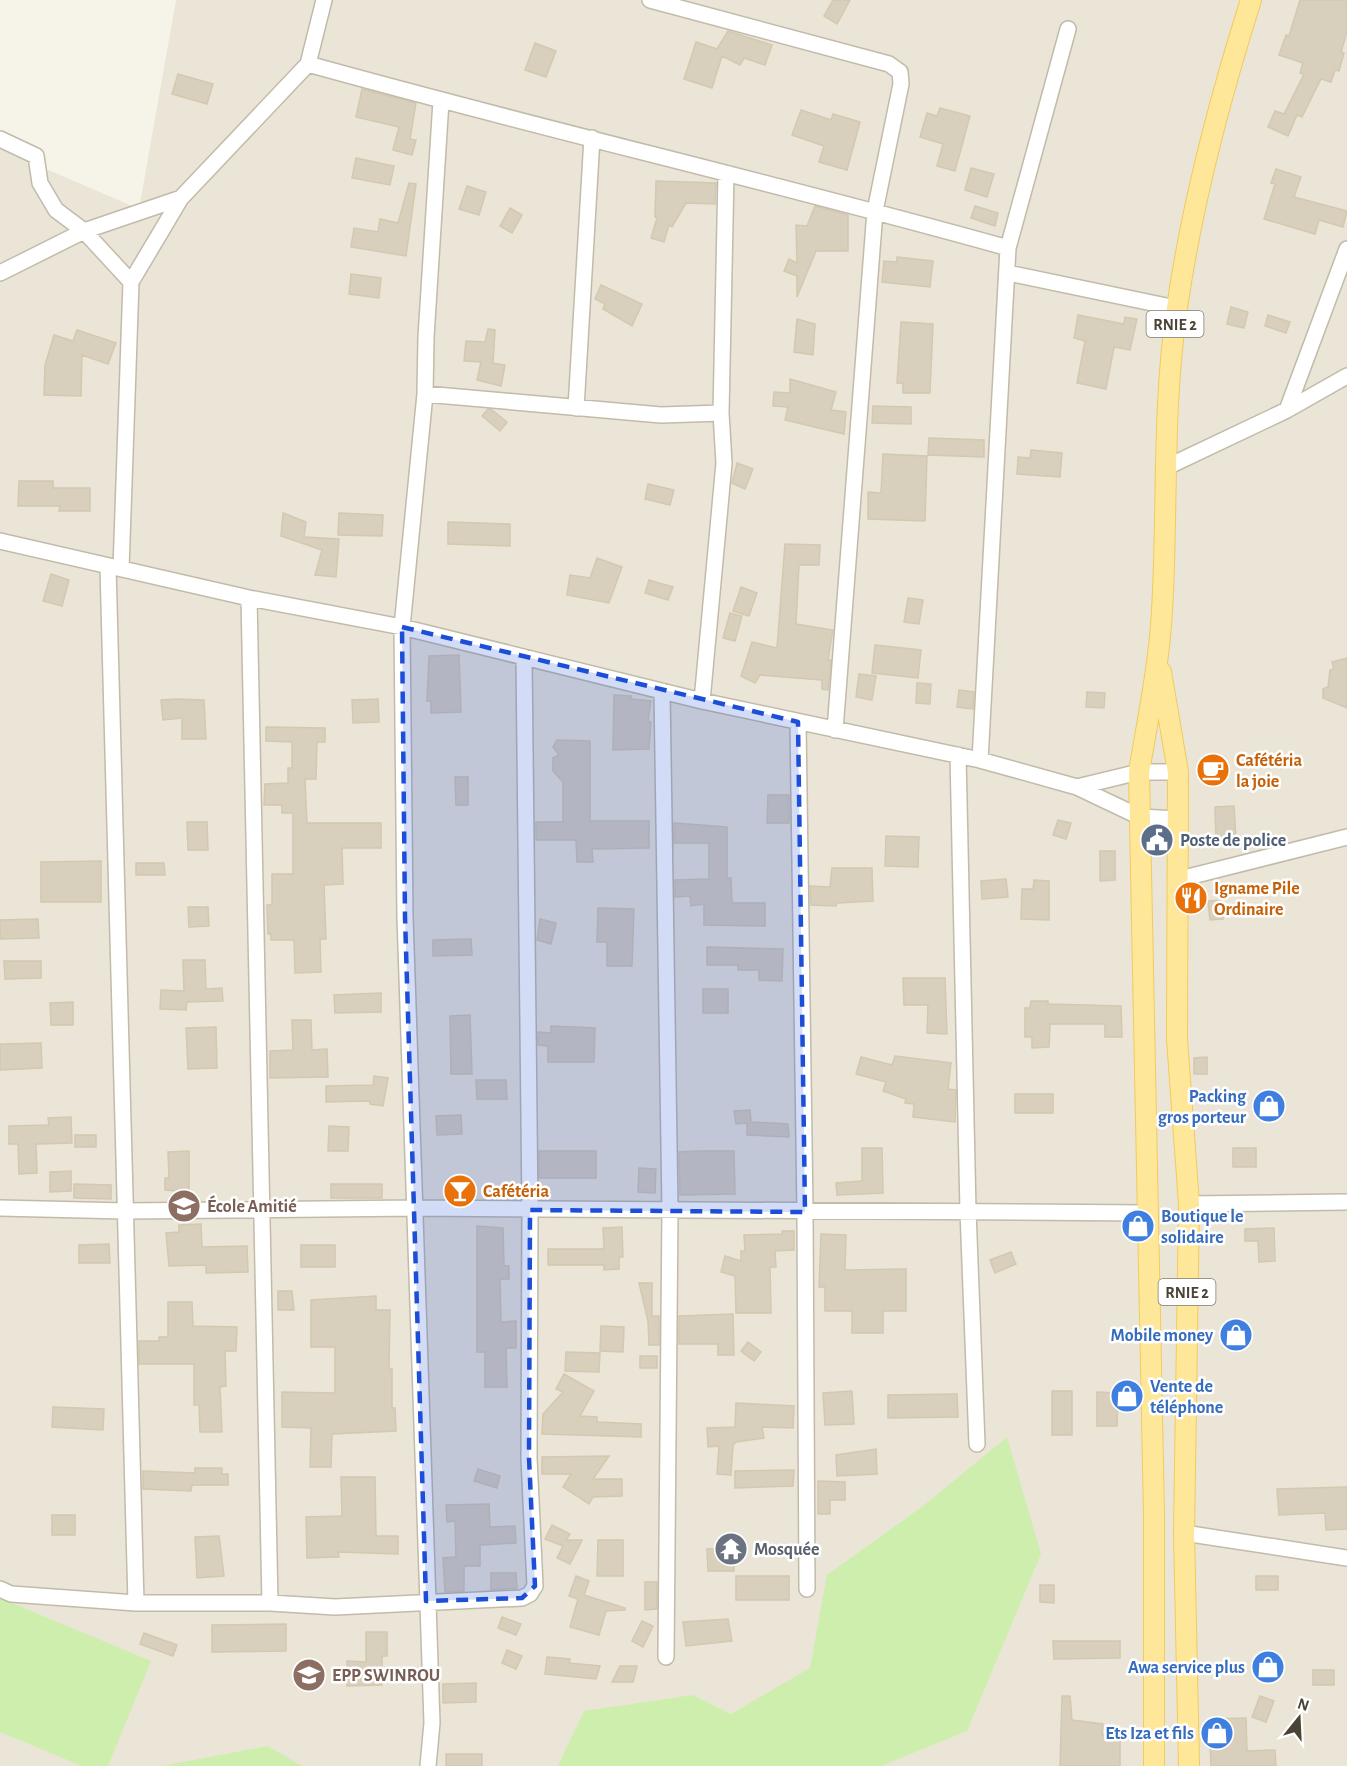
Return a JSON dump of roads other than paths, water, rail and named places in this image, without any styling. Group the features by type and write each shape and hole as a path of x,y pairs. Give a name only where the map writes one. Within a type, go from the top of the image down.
{"main road":[{"name":"RNIE 2","path":"1154,1766 1154,1515 1146,1213 1139,772 1158,657 1176,308 1202,171 1226,79 1251,0"},
{"name":"RNIE 2","path":"1158,657 1178,772 1177,819 1180,879 1177,1038 1189,1204 1185,1533 1189,1766"}],"street":[{"path":"136,1603 124,1211 115,568 131,282 181,198 308,64 324,0"},
{"path":"650,0 889,64 900,72 901,84 875,211 835,730"},
{"path":"980,760 1008,248 1068,29"},
{"path":"308,64 441,101 875,211 1008,248"},
{"path":"428,1766 432,1723 426,1601 416,1208 405,917 402,627 425,394 426,337 441,101"},
{"path":"0,138 36,156 40,183 56,210 84,231 131,282"},
{"path":"576,408 592,138"},
{"path":"702,700 724,463 721,413 726,174"},
{"path":"0,273 84,231 181,198"},
{"path":"1287,410 1347,249"},
{"path":"1008,273 1176,308"},
{"path":"1167,467 1287,410 1347,376"},
{"path":"425,394 661,415 721,413"},
{"path":"0,541 249,598 402,627 662,691 980,760 1077,787 1140,817 1177,819"},
{"path":"249,598 270,1603"},
{"path":"0,1589 11,1594 136,1603 270,1603 335,1607 426,1601 479,1602 522,1598 531,1594 535,1586 529,1458 530,1210 524,657"},
{"path":"662,691 670,1210 666,1657"},
{"path":"798,722 805,1212 807,1589"},
{"path":"958,755 968,1211 977,1444"},
{"path":"1077,787 1139,772 1178,772"},
{"path":"1180,879 1347,837"},
{"path":"1189,1204 1347,1202"},
{"path":"0,1208 124,1211 416,1208 1146,1213"},
{"path":"1185,1533 1347,1558"}],"place":[{"name":"Cafétéria la joie","path":"1213,770"},
{"name":"Poste de police","path":"1157,840"},
{"name":"Igname Pile Ordinaire","path":"1191,898"},
{"name":"Packing gros porteur","path":"1269,1106"},
{"name":"Cafétéria","path":"460,1191"},
{"name":"École Amitié","path":"184,1206"},
{"name":"Boutique le solidaire","path":"1138,1226"},
{"name":"Mobile money","path":"1236,1335"},
{"name":"Vente de téléphone","path":"1127,1396"},
{"name":"Mosquée","path":"731,1549"},
{"name":"Awa service plus","path":"1268,1667"},
{"name":"EPP SWINROU","path":"309,1675"},
{"name":"Ets Iza et fils","path":"1217,1733"}]}
